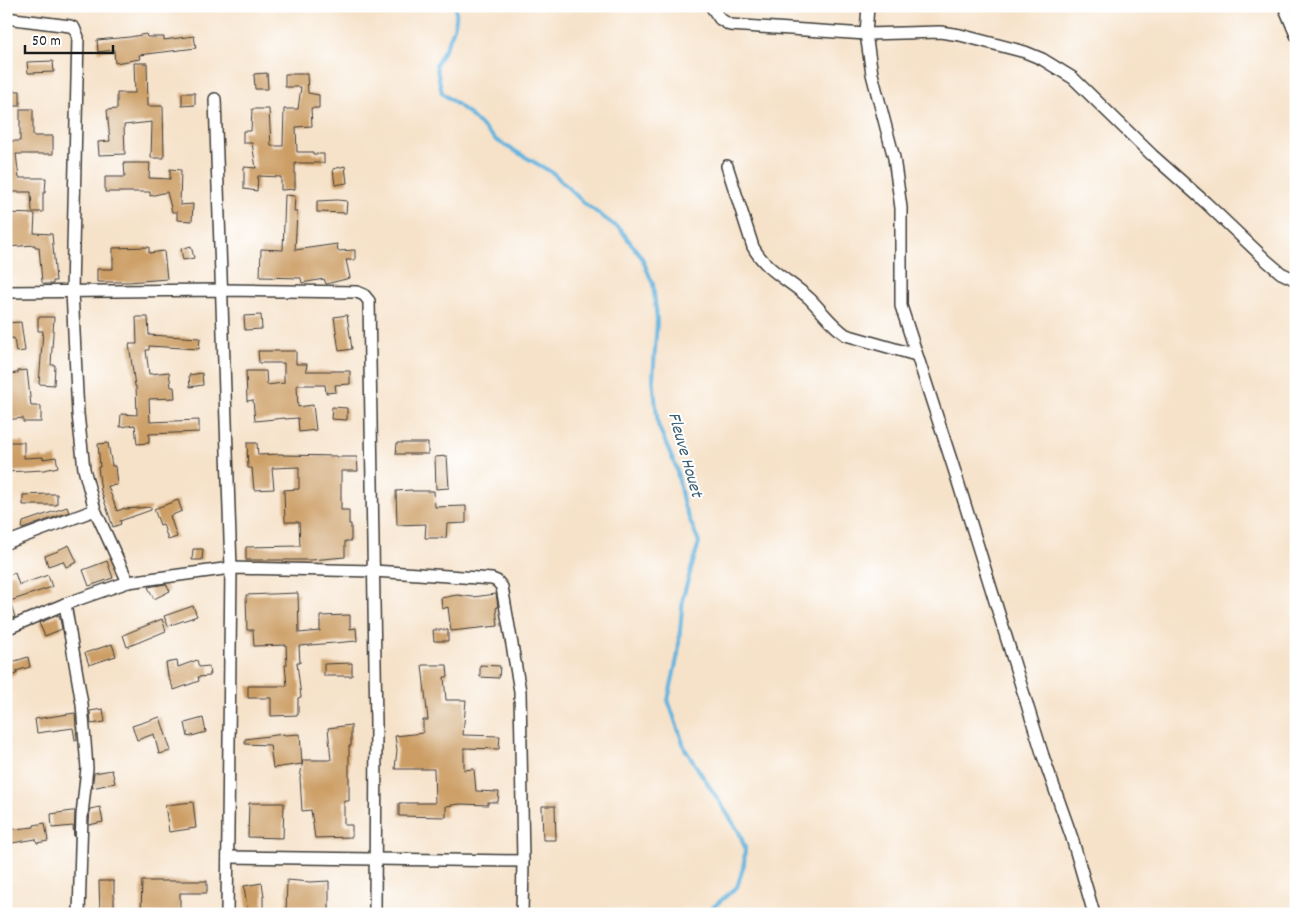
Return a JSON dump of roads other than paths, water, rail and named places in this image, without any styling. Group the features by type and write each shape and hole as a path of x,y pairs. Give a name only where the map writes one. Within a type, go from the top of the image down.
{"street":[{"path":"711,6 720,19 730,24 866,34 931,32 960,35 1024,52 1058,68 1073,78 1152,156 1205,202 1267,261 1281,273 1296,280"},
{"path":"868,6 866,34 872,74 894,158 901,208 901,306 1043,756 1072,838 1094,914"},
{"path":"1284,6 1296,35"},
{"path":"6,18 70,26 77,32 72,291 78,414 84,469 95,510 128,582"},
{"path":"215,99 231,568 227,914"},
{"path":"727,166 754,247 758,256 767,266 800,290 837,329 846,335 916,355"},
{"path":"6,292 222,290 357,292 364,295 369,301 376,724 375,914"},
{"path":"6,543 95,510"},
{"path":"6,629 65,604 128,582 231,568 374,571 492,579 500,584 520,691 522,914"},
{"path":"65,604 82,704 86,768 79,914"},
{"path":"228,857 523,860"}],"waterway":[{"name":"Fleuve Houet","path":"455,6 456,21 454,29 436,65 442,93 468,113 496,140 553,173 584,203 621,230 642,258 653,284 657,320 653,379 658,425 676,467 684,506 699,542 683,597 678,654 668,700 685,749 739,832 745,848 744,865 737,887 705,914"}]}
